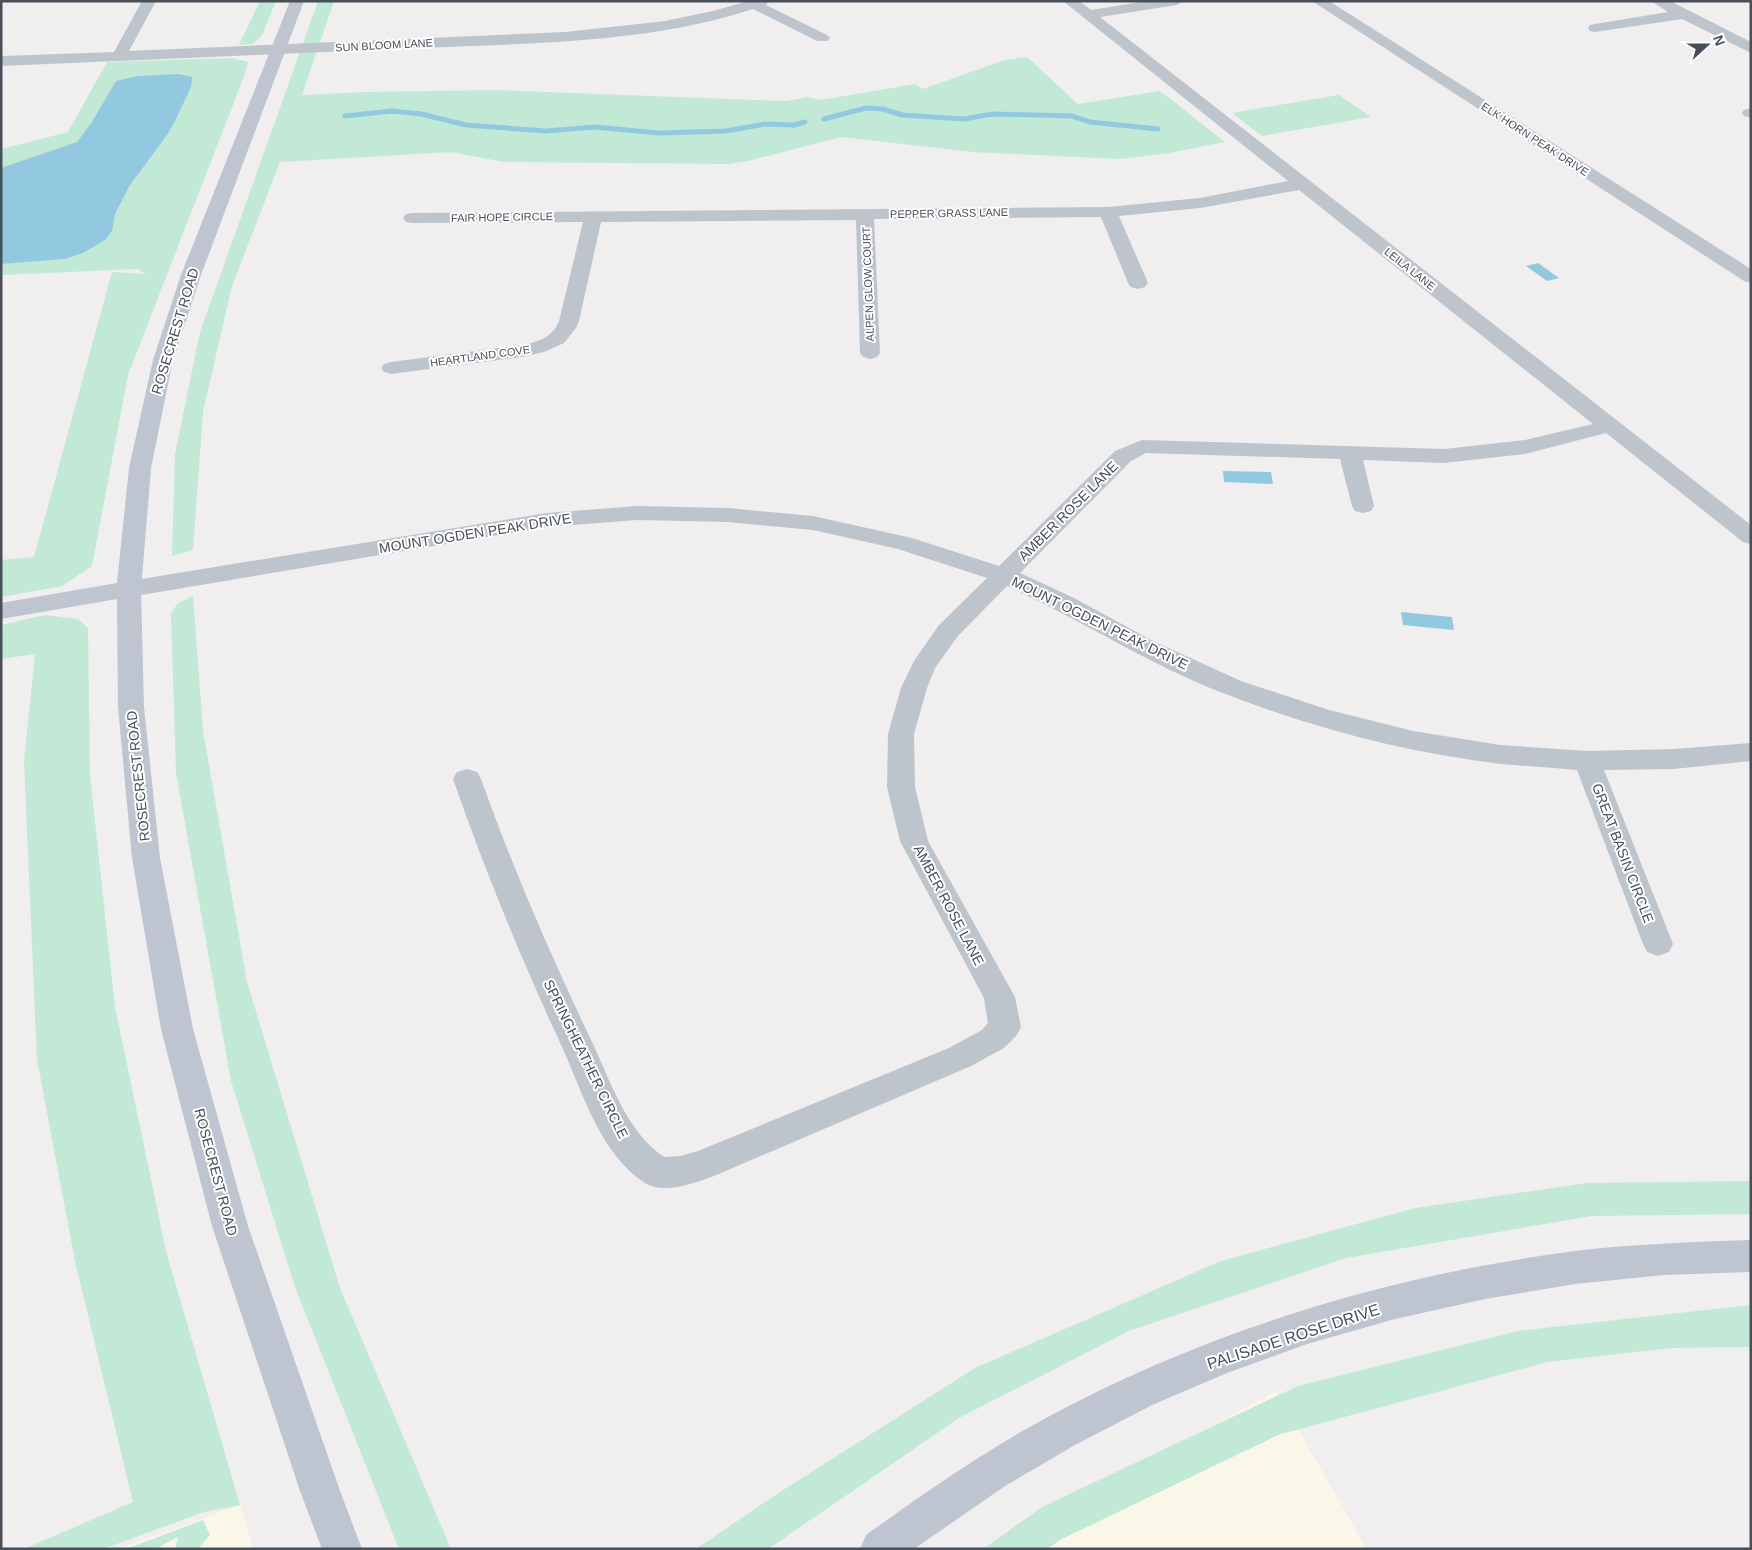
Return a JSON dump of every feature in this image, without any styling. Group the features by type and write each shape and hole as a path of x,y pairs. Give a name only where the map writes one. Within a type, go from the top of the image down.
{"main road":[{"name":"ROSECREST ROAD","path":"297,1 191,275 163,360 140,468 129,589 131,707 146,858 177,1029 230,1226 320,1491 342,1549"},
{"name":"MOUNT OGDEN PEAK DRIVE","path":"1,611 129,589"},
{"name":"PALISADE ROSE DRIVE","path":"880,1549 945,1502 1062,1431 1121,1400 1260,1344 1385,1305 1469,1285 1559,1270 1646,1260 1751,1256"}],"street":[{"path":"119,56 149,1"},
{"name":"LEILA LANE","path":"1070,1 1751,537"},
{"path":"1087,15 1177,1"},
{"name":"ELK HORN PEAK DRIVE","path":"1319,1 1751,277"},
{"path":"1658,1 1751,48"},
{"path":"758,3 822,38"},
{"name":"SUN BLOOM LANE","path":"7,61 565,37 680,22 758,3"},
{"path":"1595,28 1684,14"},
{"path":"1,76 7,61"},
{"name":"PEPPER GRASS LANE","path":"592,216 1108,212 1200,203 1303,184"},
{"path":"1108,212 1138,283"},
{"name":"ALPEN GLOW COURT","path":"865,214 870,353"},
{"name":"FAIR HOPE CIRCLE","path":"412,218 592,216"},
{"name":"HEARTLAND COVE","path":"392,368 522,351 541,346 558,338 565,331 569,320 592,216"},
{"name":"AMBER ROSE LANE","path":"1005,1027 999,997 928,870 914,841 901,787 900,760 901,734 923,667 948,631 1003,575 1123,456 1142,447 1164,446 1444,456 1525,447 1610,426"},
{"path":"1350,453 1364,506"},
{"name":"MOUNT OGDEN PEAK DRIVE","path":"129,589 548,520 637,513 728,515 813,523 904,544 1003,575 1065,603 1144,646 1232,687 1324,718 1413,740 1500,754 1587,761 1674,759 1751,752"},
{"name":"GREAT BASIN CIRCLE","path":"1587,761 1658,944"},
{"name":"SPRINGHEATHER CIRCLE","path":"467,779 483,826 519,916 616,1125 627,1143 641,1160 658,1173 680,1171 721,1158 960,1057 993,1039 1005,1027"}],"shaded area":[{"path":"1276,1391 1367,1549 983,1549"},
{"path":"240,1505 254,1549 118,1549"}],"green space":[{"path":"260,1 276,1 262,35 253,44 239,45"},
{"path":"318,1 334,1 302,95 497,90 787,101 807,97 821,100 915,84 923,89 1005,60 1027,57 1078,104 1160,91 1225,142 1169,153 1120,159 973,152 841,137 748,161 729,164 504,162 451,152 280,162 232,286 203,412 193,550 172,556 175,454 200,332"},
{"path":"232,58 248,62 245,74 128,375 92,566 62,586 1,597 1,560 34,557 112,272 146,274 138,269 1,275 1,149 68,132 107,62"},
{"path":"1339,95 1371,117 1262,136 1232,113"},
{"path":"193,596 203,731 247,982 340,1288 451,1549 399,1549 295,1287 231,1081 176,773 171,613 178,603"},
{"path":"45,615 78,619 88,628 90,776 115,1007 166,1251 240,1505 204,1512 103,1549 24,1549 133,1502 75,1261 37,1059 24,761 35,654 1,659 1,625"},
{"path":"1751,1181 1751,1214 1592,1216 1346,1258 1129,1331 959,1418 768,1549 696,1549 777,1494 975,1368 1221,1261 1415,1208 1587,1183"},
{"path":"1751,1305 1751,1347 1671,1348 1547,1362 1278,1435 1060,1540 1047,1549 983,1549 1042,1507 1298,1386 1518,1331"},
{"path":"203,1520 210,1535 198,1549 175,1549 178,1537 155,1549 126,1549"}],"water":[{"path":"179,74 192,77 191,87 167,135 130,185 115,214 112,231 105,240 83,253 64,259 1,264 1,168 77,142 92,122 116,81 138,76"},
{"path":"1538,263 1559,278 1547,281 1526,266"},
{"path":"1223,471 1271,472 1273,484 1224,482"},
{"path":"1401,612 1452,617 1454,630 1403,625"}],"waterway":[{"path":"824,119 866,108 883,109 902,115 964,119 992,114 1072,116 1090,122 1158,129"},
{"path":"345,116 392,111 421,114 466,125 546,131 595,127 659,133 726,131 765,124 794,125 805,122"}]}
